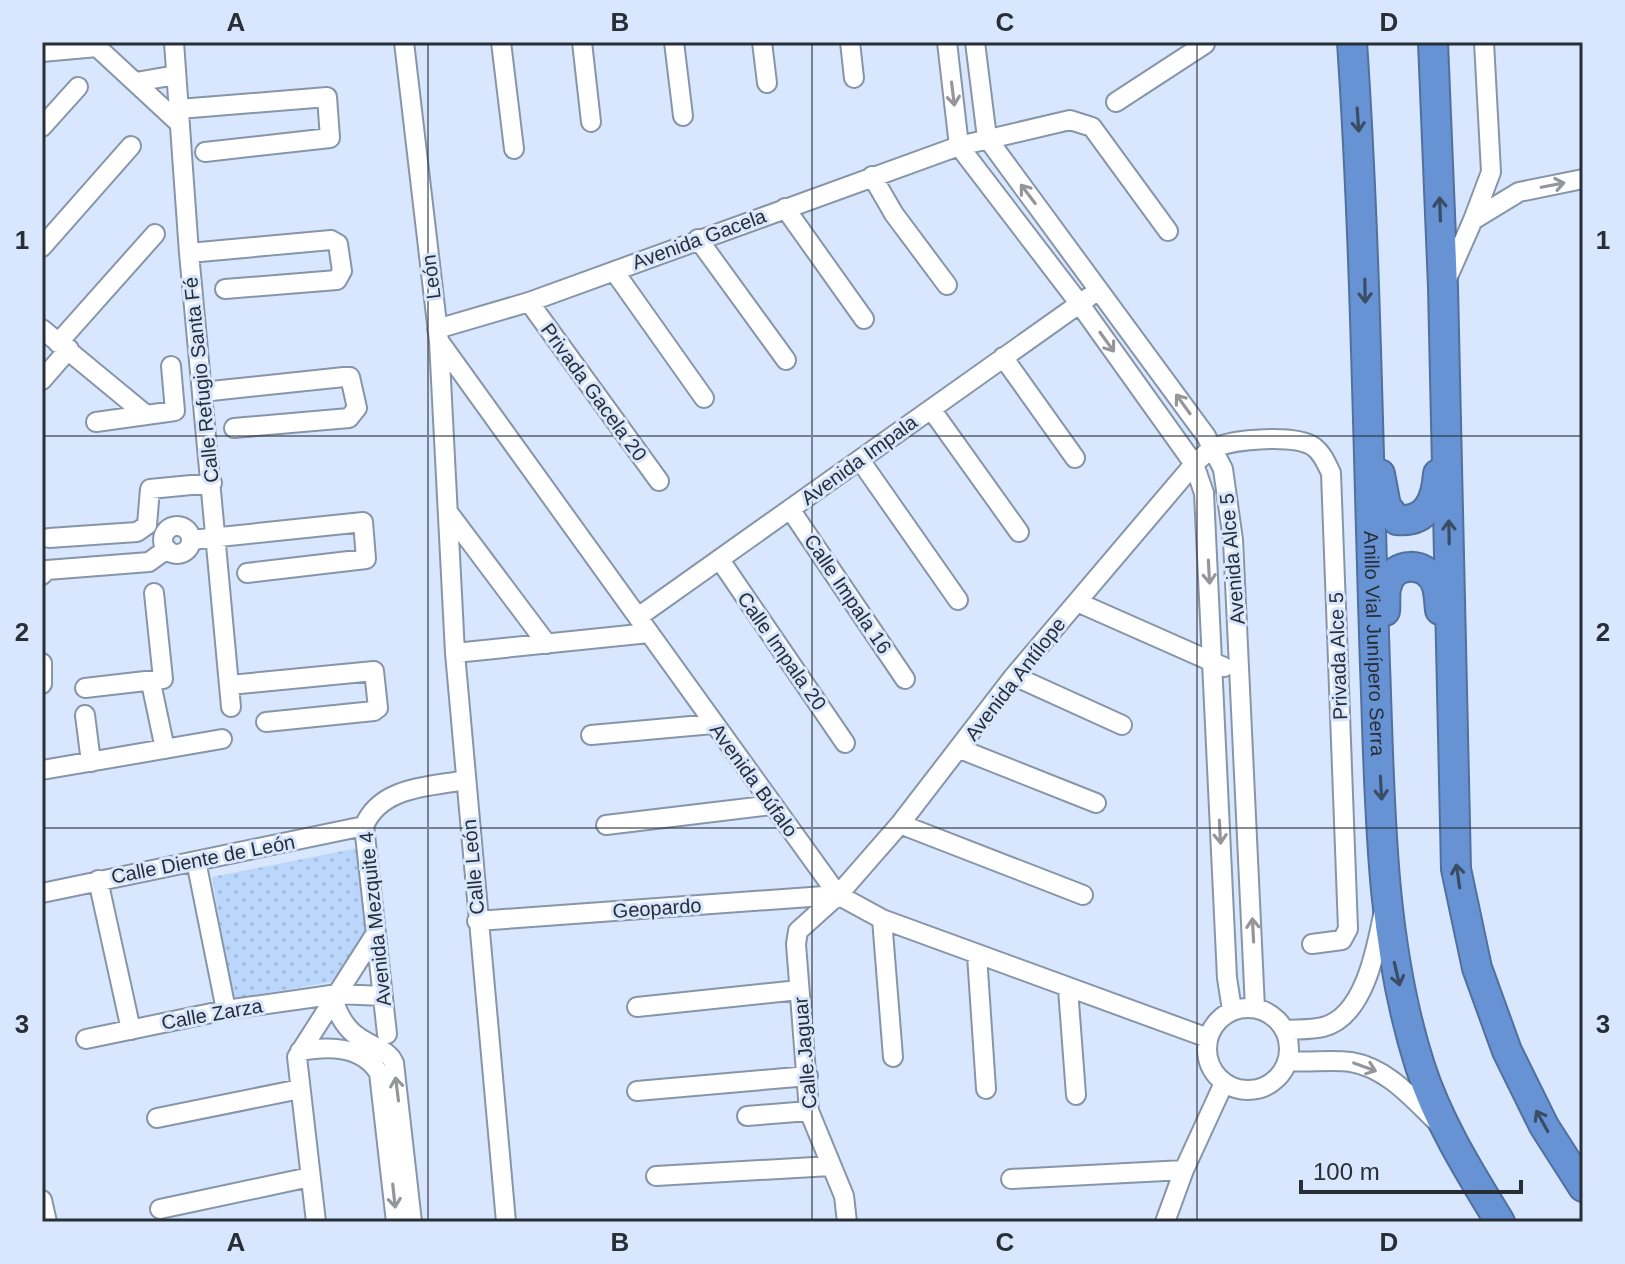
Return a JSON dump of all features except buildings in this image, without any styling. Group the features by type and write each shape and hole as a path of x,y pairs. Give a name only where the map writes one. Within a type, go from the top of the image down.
{"highway":[{"name":"Anillo Vial Junípero Serra","path":"1352,42 1366,334 1377,718 1394,966 1420,1068 1447,1132 1500,1222"},
{"path":"1433,42 1443,287 1456,869 1477,968 1520,1079 1583,1187"},
{"path":"1366,334 1383,495 1397,520 1420,516 1431,507 1434,498 1445,366"},
{"path":"1377,718 1386,585 1399,569 1410,566 1423,568 1436,583 1453,722"}],"street":[{"name":"León","path":"404,42 438,335 448,512"},
{"path":"501,42 514,149"},
{"path":"582,42 591,122"},
{"path":"674,42 683,116"},
{"path":"762,42 767,83"},
{"path":"850,42 854,78"},
{"path":"947,42 959,146"},
{"path":"975,42 987,138"},
{"path":"1176,42 1178,61"},
{"path":"1443,287 1491,172 1484,42"},
{"path":"42,52 97,44 136,82 179,117 327,97 330,138 205,152"},
{"path":"1116,102 1205,44"},
{"name":"Calle Refugio Santa Fé","path":"174,47 189,253 231,707"},
{"path":"136,82 176,75"},
{"path":"42,126 78,87"},
{"name":"Avenida Gacela","path":"438,335 959,146 1070,120 1083,121 1092,127 1168,231"},
{"name":"Avenida Alce 5","path":"987,138 1214,448 1223,469 1233,540 1255,1008"},
{"path":"42,247 131,146"},
{"name":"Avenida Alce 5","path":"959,146 1079,303 1194,464 1204,493 1215,665 1227,978 1232,1010"},
{"path":"1491,172 1519,192"},
{"path":"872,176 894,214 947,285"},
{"path":"1473,220 1519,192 1583,179"},
{"path":"785,208 864,319"},
{"path":"42,380 64,346 155,234"},
{"path":"698,239 786,360"},
{"path":"189,253 331,240 338,244 342,271 337,280 225,289"},
{"path":"614,271 704,398"},
{"name":"Avenida Impala","path":"638,617 1099,290"},
{"name":"Privada Gacela 20","path":"529,302 659,481"},
{"path":"42,329 145,414"},
{"name":"Avenida Búfalo","path":"438,335 838,895 882,919 1208,1038"},
{"path":"1003,357 1075,458"},
{"path":"96,422 175,411 171,366"},
{"path":"202,392 350,377 354,383 357,408 349,418 234,428"},
{"path":"931,409 1019,532"},
{"name":"Privada Alce 5","path":"1214,448 1270,439 1301,441 1324,457 1331,473 1348,929 1342,940 1312,944"},
{"name":"Avenida Antílope","path":"838,895 900,824 1014,676 1194,464 1214,448"},
{"path":"860,460 958,600"},
{"path":"49,538 137,532 147,525 150,489 212,483"},
{"name":"Calle Impala 16","path":"790,509 905,679"},
{"path":"448,512 547,644"},
{"name":"Calle León","path":"448,512 455,653 506,1222"},
{"path":"44,570 149,562 167,549 163,539 172,527 187,530 191,540 363,522 366,559 247,573"},
{"name":"Calle Impala 20","path":"720,560 845,743"},
{"path":"85,688 160,682 163,676 154,593"},
{"path":"1077,602 1215,665 1240,670"},
{"path":"455,653 649,633"},
{"path":"42,663 42,684"},
{"path":"230,685 374,671 378,708 374,711 266,722"},
{"path":"1014,676 1122,725"},
{"path":"151,683 165,749"},
{"path":"85,715 91,762"},
{"path":"591,735 713,724"},
{"path":"42,770 222,739"},
{"path":"960,749 1096,803"},
{"name":"Avenida Mezquite 4","path":"387,1034 364,826 378,803 394,793 466,780"},
{"path":"606,825 772,805"},
{"path":"900,824 1083,895"},
{"name":"Calle Diente de León","path":"42,893 364,826"},
{"path":"196,861 226,1010"},
{"path":"98,880 131,1030"},
{"name":"Geopardo","path":"477,921 838,895"},
{"name":"Calle Jaguar","path":"838,895 798,931 799,990 809,1111 844,1196 847,1222"},
{"path":"1285,1030 1326,1027 1349,1009 1361,990 1376,947 1387,897"},
{"path":"882,919 893,1057"},
{"path":"316,1222 296,1064 300,1051 376,933"},
{"path":"977,955 986,1089"},
{"path":"1068,989 1076,1095"},
{"path":"637,1007 799,990"},
{"name":"Calle Zarza","path":"86,1039 226,1010 383,996"},
{"path":"336,998 347,1030 368,1052 381,1080 412,1222"},
{"path":"1255,1008 1278,1020 1285,1030 1290,1046 1288,1061 1281,1075 1269,1086 1254,1091 1238,1090 1224,1083 1212,1070 1207,1055 1208,1038 1214,1026 1232,1010 1255,1008"},
{"path":"300,1051 337,1049 368,1052"},
{"path":"1288,1061 1350,1062 1373,1069 1405,1090 1447,1132"},
{"path":"637,1091 808,1076"},
{"path":"1165,1222 1184,1170 1224,1083"},
{"path":"157,1118 300,1089"},
{"path":"747,1116 809,1111"},
{"path":"396,1146 396,1222"},
{"path":"656,1176 831,1166"},
{"path":"1011,1179 1184,1170"},
{"path":"160,1209 310,1177"},
{"path":"42,1200 47,1222"}],"shaded area":[{"path":"358,848 373,929 342,980 233,999 212,877"}]}
